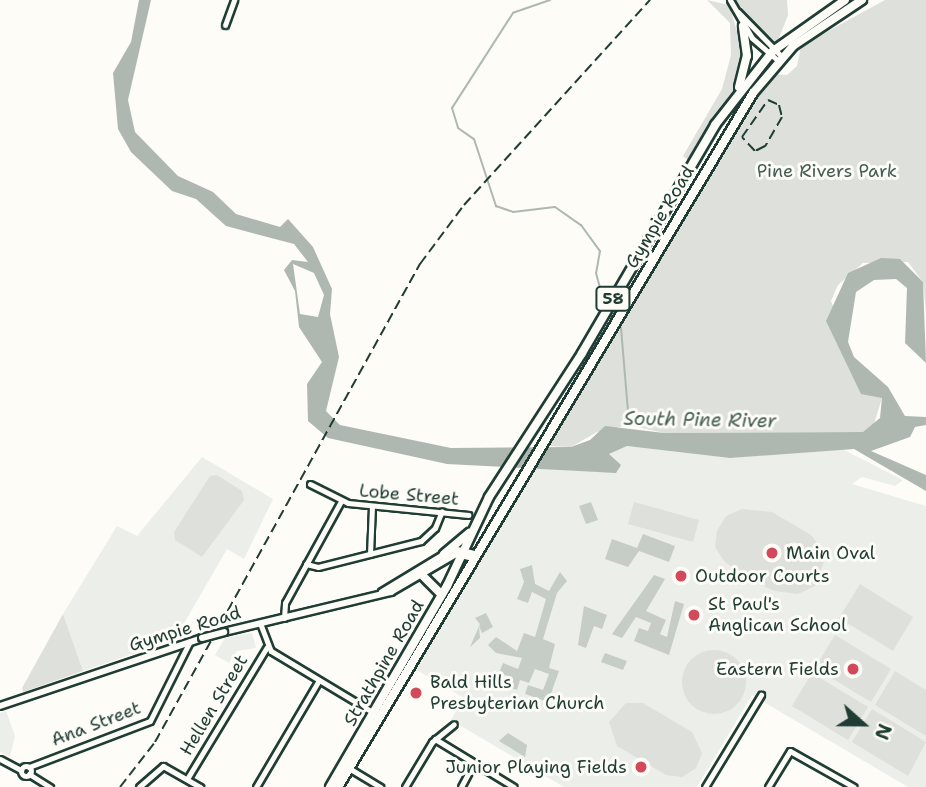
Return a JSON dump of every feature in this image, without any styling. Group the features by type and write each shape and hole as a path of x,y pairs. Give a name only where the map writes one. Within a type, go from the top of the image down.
{"highway":[{"name":"Gympie Road","path":"463,551 493,490 532,431 736,97 772,53 845,0"},
{"name":"Gympie Road","path":"474,556 746,104 780,59 826,20 862,0"},
{"path":"736,97 747,62 743,26"},
{"path":"444,554 471,531"},
{"name":"Strathpine Road","path":"338,787 346,767 442,595 463,551"},
{"name":"Strathpine Road","path":"376,715 474,556"},
{"path":"424,577 442,595"},
{"name":"Strathpine Road","path":"330,787 346,767"}],"main road":[{"path":"463,551 474,556"},
{"name":"Gympie Road","path":"382,592 444,554 463,551"},
{"name":"Gympie Road","path":"0,706 187,642 382,592 424,577 463,551"}],"street":[{"path":"225,25 234,0"},
{"path":"730,0 743,26 780,59"},
{"path":"730,0 772,53"},
{"name":"Lobe Street","path":"310,484 341,501 468,515"},
{"path":"284,618 284,605 341,501"},
{"path":"370,554 372,506"},
{"path":"306,564 370,554 424,540 442,511"},
{"path":"260,624 267,647 376,715"},
{"name":"Ana Street","path":"29,771 150,721 184,660 187,642"},
{"name":"Hellen Street","path":"187,779 267,647"},
{"path":"256,787 319,680"},
{"path":"705,787 761,695"},
{"path":"405,787 435,739 454,724"},
{"path":"435,739 514,787"},
{"path":"768,787 790,751 854,787"},
{"path":"0,759 21,770 29,771 50,787"},
{"path":"461,787 474,764"},
{"path":"139,787 162,766 200,787"},
{"path":"346,767 380,787"}],"shaded area":[{"name":"South Pine River","path":"139,0 151,0 128,100 135,132 178,176 213,192 236,214 280,227 288,219 313,247 332,289 330,314 339,357 326,411 340,425 451,448 571,447 590,440 605,426 664,433 863,432 880,418 882,398 861,394 826,321 848,273 881,258 900,259 923,282 926,363 905,343 907,288 896,279 874,280 856,292 848,342 854,357 888,387 905,416 926,417 926,425 915,427 910,437 871,451 926,475 926,491 854,449 730,458 627,446 609,454 621,465 616,473 447,464 328,438 308,421 307,384 322,362 299,327 295,291 284,270 292,260 308,262 294,244 226,226 196,199 172,191 131,152 118,129 113,73 131,42","holes":["293,264 314,273 324,295 318,317 300,314"]},
{"name":"St Paul's Anglican School","path":"627,446 730,458 842,449 903,480 895,486 862,477 852,484 926,506 926,787 908,787 752,695 697,787 564,787 451,720 464,698 415,669 534,467 612,472 619,464 609,454"},
{"path":"202,457 273,499 244,559 227,549 175,639 83,671 63,614 117,526 137,536"},
{"path":"252,633 256,648 237,651 229,663 215,655 225,638"},
{"path":"6,711 15,736 10,757 0,752 0,713"}],"green space":[{"path":"707,0 729,5 745,58 737,86 689,161 683,156 722,89 731,55 730,23"},
{"path":"734,0 787,0 788,15 777,43 766,41"},
{"name":"Pine Rivers Park","path":"885,0 926,0 926,313 923,282 908,262 863,263 838,285 831,301 869,394 882,398 873,427 863,432 664,433 629,425 597,432 571,447 547,446 772,74 787,75 797,66 801,46"},
{"path":"217,475 242,491 244,500 202,557 175,540 174,532 210,476"},
{"path":"634,502 699,520 693,542 628,524"},
{"name":"Main Oval","path":"742,509 772,512 811,535 826,556 815,586 798,594 775,591 749,580 724,561 715,547 717,531 726,516"},
{"path":"860,584 913,617 893,651 839,618"},
{"path":"63,614 83,671 23,692 22,688"},
{"name":"Eastern Fields","path":"835,635 891,669 871,702 815,668"},
{"path":"714,650 732,656 740,664 746,682 740,700 732,708 714,714 696,708 688,700 682,682 688,664 696,656"},
{"name":"Eastern Fields","path":"895,671 926,690 926,736 875,705"},
{"name":"Eastern Fields","path":"812,673 868,707 848,740 792,706"},
{"path":"626,703 643,703 692,732 702,753 696,768 682,777 666,775 617,746 609,722"},
{"name":"Eastern Fields","path":"872,709 926,742 908,776 852,742"}],"building":[{"path":"591,502 598,520 586,524 579,506"},
{"path":"643,534 675,546 669,562 639,551 628,567 605,559 612,539 637,548"},
{"path":"532,565 535,584 549,591 560,572 567,581 557,593 543,639 555,644 549,668 559,671 548,702 525,694 528,685 543,690 549,674 535,669 529,683 520,680 517,690 505,686 508,676 499,673 503,663 518,669 522,658 496,653 488,645 496,637 517,651 524,633 535,637 546,599 532,592 528,603 517,599 524,582 520,569"},
{"path":"654,575 665,579 646,611 666,620 660,634 667,637 675,601 684,604 669,655 634,641 639,628 648,631 651,623 636,617 622,638 612,634"},
{"path":"584,606 607,615 602,629 594,626 586,648 578,645"},
{"path":"486,613 493,627 482,633 475,618"},
{"path":"479,626 480,638 470,647"},
{"path":"605,653 627,661 623,670 601,662"},
{"path":"508,733 527,745 525,757 499,741"}],"waterway":[{"path":"550,0 513,13 452,108 458,128 474,139 496,206 513,212 555,207 581,225 600,251 596,273 605,306"},
{"path":"621,328 629,424"}],"railway":[{"path":"120,787 155,742 420,264 464,205 650,0"},
{"path":"768,100 779,105 782,117 765,146 755,151 742,137 768,100"}],"place":[{"name":"Main Oval","path":"772,553"},
{"name":"Outdoor Courts","path":"681,576"},
{"name":"St Paul's Anglican School","path":"694,615"},
{"name":"Eastern Fields","path":"853,669"},
{"name":"Bald Hills Presbyterian Church","path":"416,693"},
{"name":"Junior Playing Fields","path":"641,767"}]}
